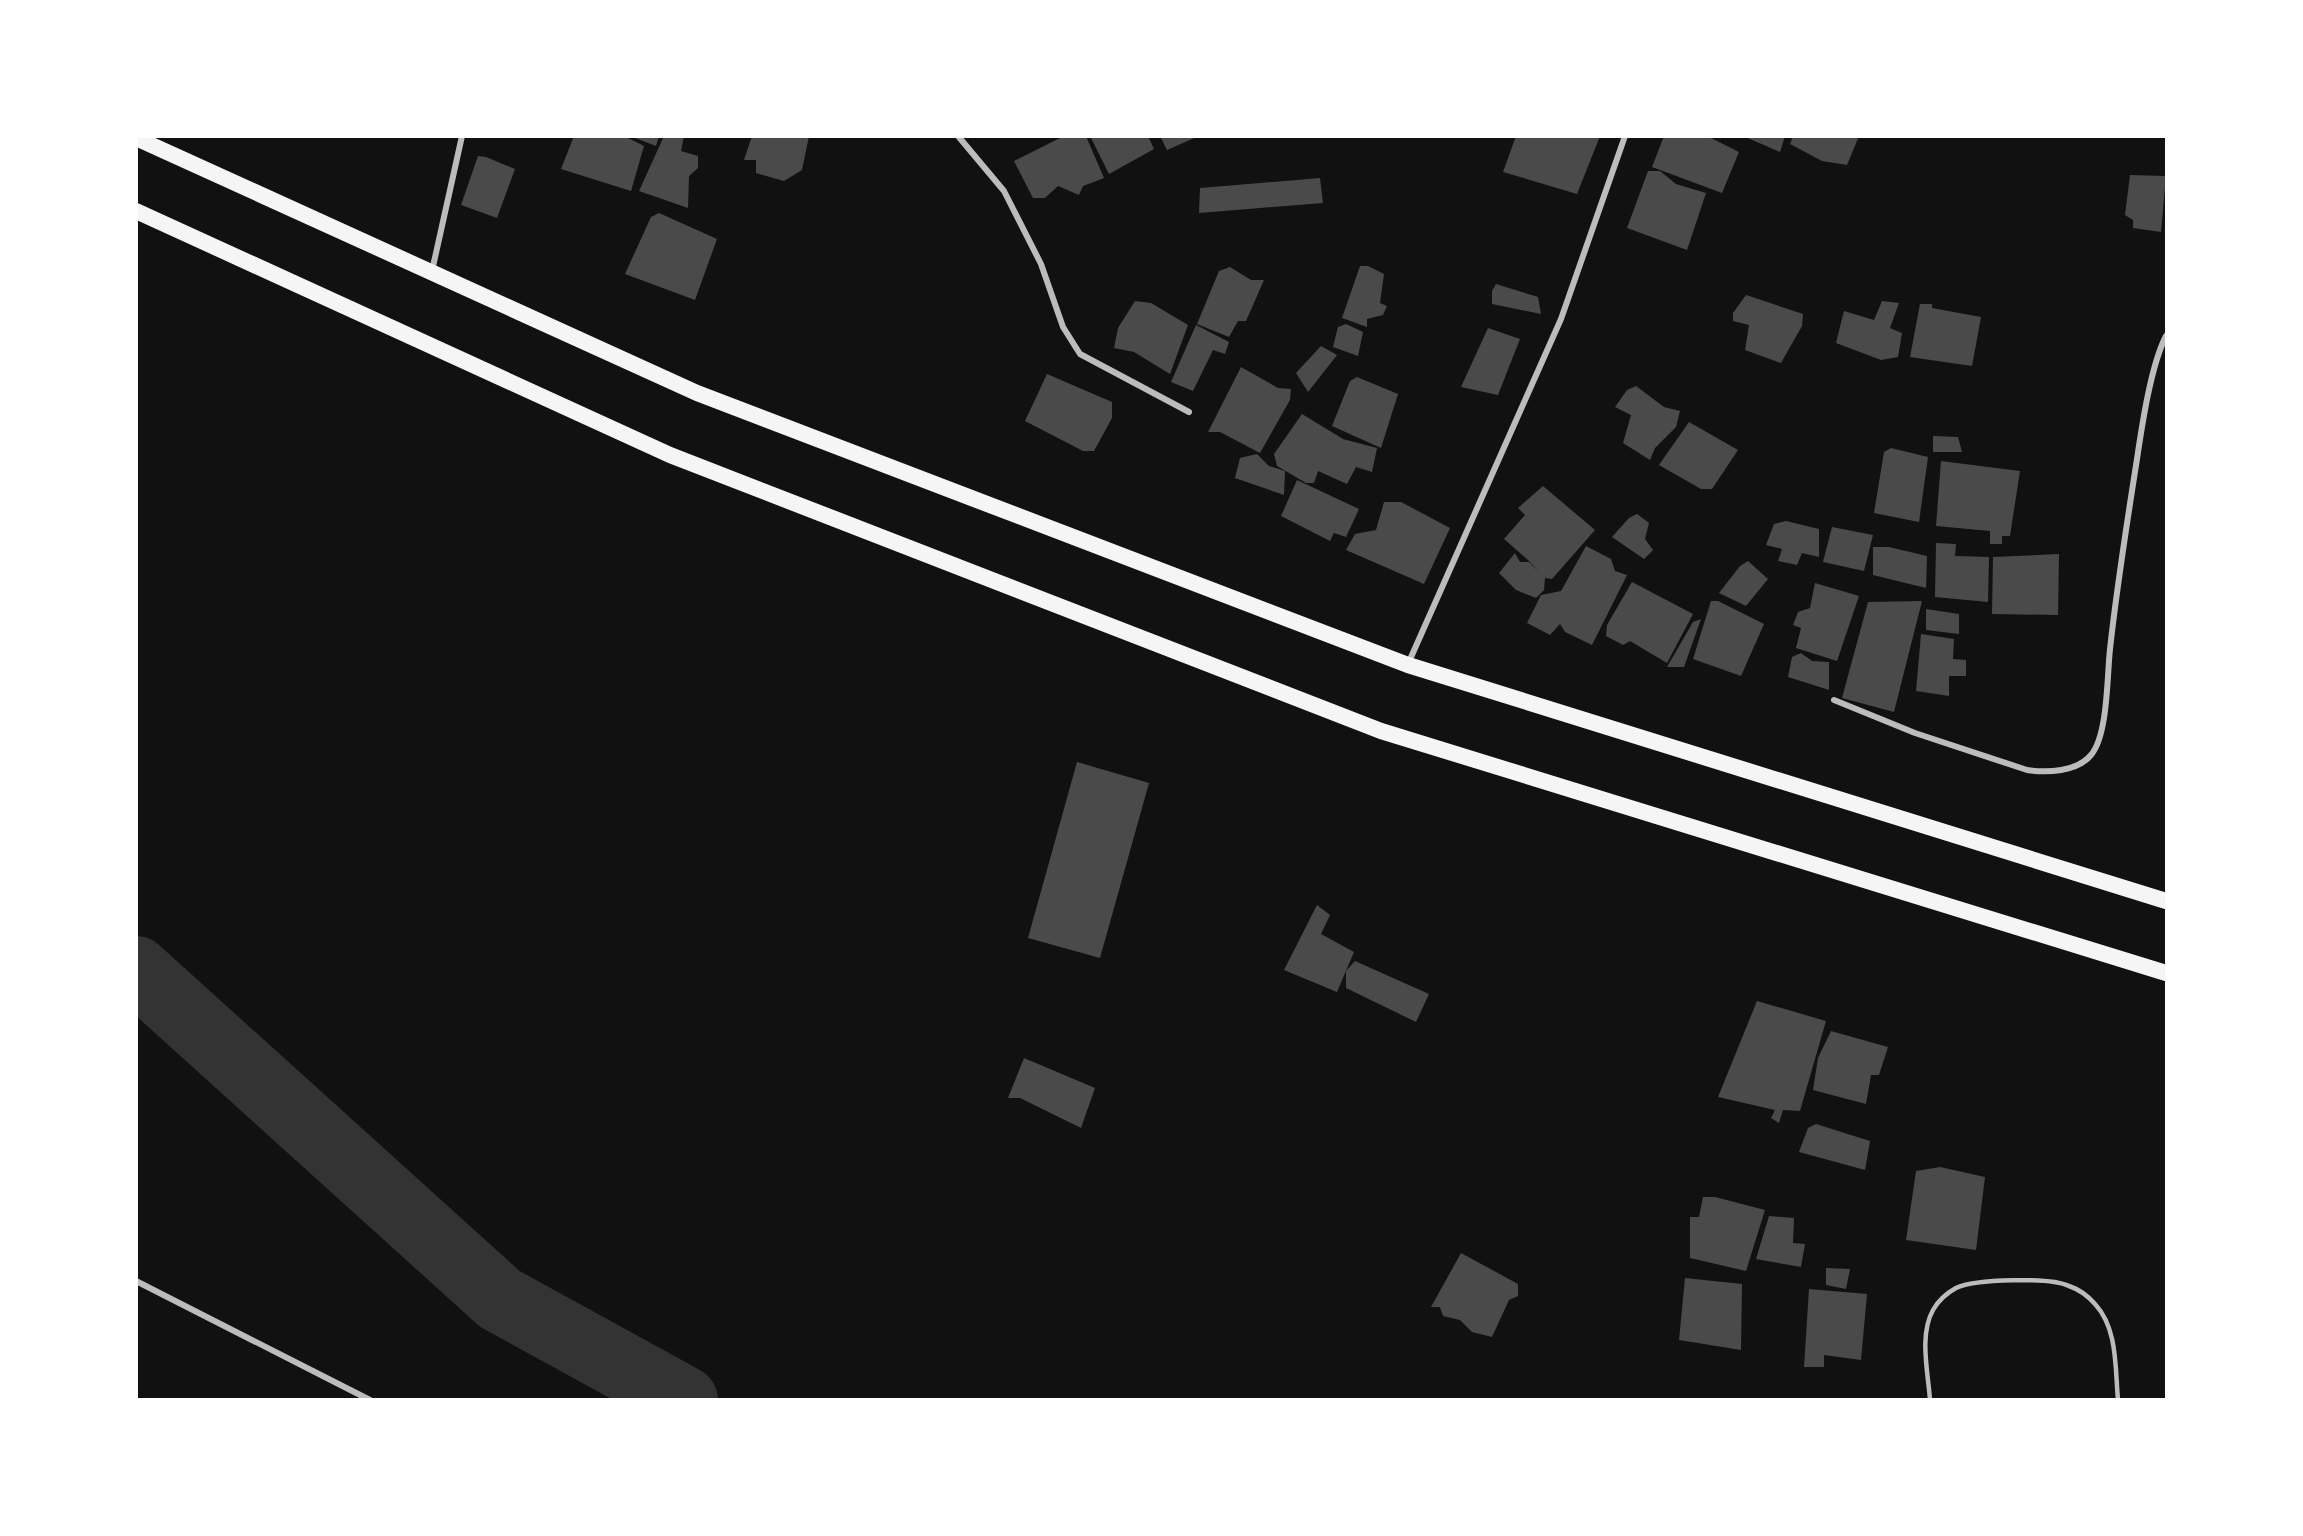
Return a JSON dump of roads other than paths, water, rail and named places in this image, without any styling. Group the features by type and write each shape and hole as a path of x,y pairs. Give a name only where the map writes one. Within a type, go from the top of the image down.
{"highway":[{"path":"136,138 697,393 1408,665 2166,901"},
{"path":"136,211 670,455 1382,731 2166,973"}],"street":[{"path":"432,274 462,136"},
{"path":"958,136 1004,191 1041,264 1063,327 1080,354 1189,412"},
{"path":"1408,665 1561,319 1625,136"},
{"path":"1834,700 1915,733 2027,770 2043,772 2059,770 2091,756 2101,733 2116,591 2145,408 2166,336"},
{"path":"136,1281 370,1400"}],"lane":[{"path":"1930,1400 1926,1335 1928,1321 1943,1297 1971,1283 2036,1280 2052,1281 2076,1289 2095,1304 2104,1317 2111,1332 2118,1400"}],"waterway":[{"path":"136,970 500,1299 684,1400"}]}
